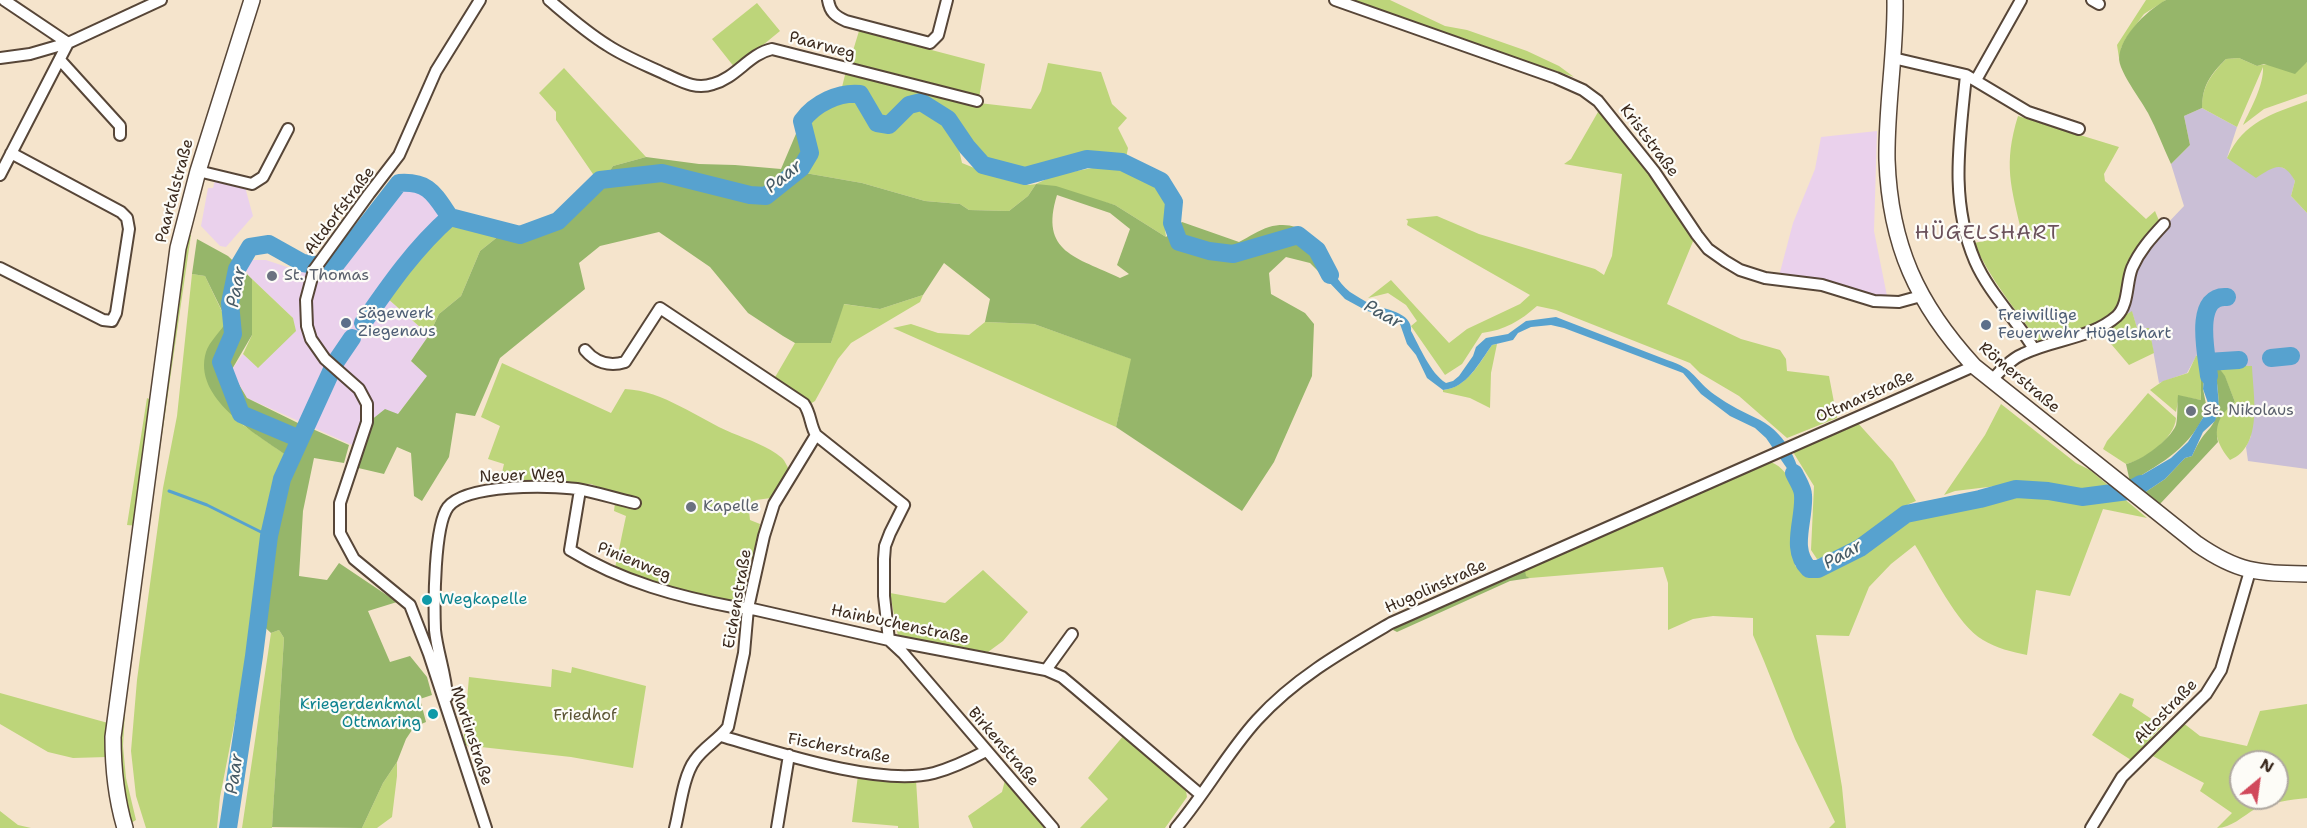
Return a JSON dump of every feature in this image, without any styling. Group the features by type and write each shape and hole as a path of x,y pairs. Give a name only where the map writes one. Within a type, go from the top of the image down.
{"main road":[{"name":"Paartalstraße","path":"125,828 115,780 113,737 178,248 198,171 252,0"},
{"name":"Römerstraße","path":"1895,0 1887,160 1892,214 1910,275 1949,339 1991,381 2212,555 2250,571 2307,574"}],"street":[{"path":"4,0 68,43"},
{"path":"0,58 30,54 68,43 161,0"},
{"name":"Paarweg","path":"549,0 606,45 691,85 701,87 720,82 737,72 763,51 772,49 977,101"},
{"path":"828,0 835,16 846,21 930,43 938,35 947,0"},
{"name":"Kriststraße","path":"1335,0 1556,78 1583,90 1598,101 1625,133 1708,249 1740,270 1765,278 1822,285 1874,301 1899,302 1921,296"},
{"path":"2021,0 1971,77 1957,159 1963,221 1975,262 1991,289 2034,349"},
{"name":"Altdorfstraße","path":"429,654 410,605 354,559 340,533 340,503 367,422 367,404 359,389 325,358 311,339 307,326 306,300 314,270 399,155 436,71 476,1"},
{"path":"0,175 61,61 68,43"},
{"path":"1893,58 1971,77 2028,112 2079,129"},
{"path":"61,61 120,126 120,135"},
{"path":"198,171 252,184 263,177 288,129"},
{"path":"0,268 103,320 112,321 116,313 129,229 127,218 121,212 11,153"},
{"path":"1991,381 2020,355 2093,331 2118,315 2123,308 2131,271 2138,255 2146,242 2164,224"},
{"path":"585,350 593,360 615,365 625,362 660,308 804,404 811,414 816,435 904,505 885,546 884,596 890,640"},
{"name":"Ottmarstraße","path":"1769,456 1974,366"},
{"name":"Eichenstraße","path":"675,828 692,764 728,727 744,653 748,608 764,536 774,504 816,435"},
{"name":"Hugolinstraße","path":"1176,828 1256,722 1281,696 1321,664 1391,623 1769,456"},
{"name":"Neuer Weg","path":"449,719 447,688 435,631 435,581 439,536 447,509 455,500 485,490 580,490 635,503"},
{"name":"Pinienweg","path":"580,490 570,550 588,561 637,583 677,596 748,608"},
{"name":"Altostraße","path":"2091,828 2122,777 2206,694 2221,670 2229,651 2250,571"},
{"name":"Hainbuchenstraße","path":"748,608 890,640 1046,670 1062,677 1201,795"},
{"path":"1046,670 1072,634"},
{"name":"Birkenstraße","path":"890,640 1053,828"},
{"name":"Martinstraße","path":"429,654 486,828"},
{"name":"Fischerstraße","path":"721,736 849,769 901,776 933,773 967,762 986,751"},
{"path":"777,828 789,755"}],"shaded area":[{"path":"2202,108 2237,127 2227,158 2281,167 2290,171 2295,181 2291,196 2307,213 2307,469 2248,461 2246,447 2251,436 2251,366 2214,365 2210,351 2206,351 2198,353 2187,373 2159,383 2149,328 2137,328 2132,312 2126,314 2133,276 2146,246 2184,206 2171,164 2190,145 2184,116"},
{"path":"1877,131 1874,231 1887,296 1870,295 1779,276 1793,223 1815,169 1821,137"},
{"path":"215,180 245,187 253,216 226,247 220,246 201,226 208,188 213,188"},
{"path":"400,187 425,194 442,214 379,291 429,335 411,361 428,375 398,414 361,449 247,398 231,371 243,354 258,367 293,318 252,279 237,260 266,260 287,267 305,269 343,264"}],"green space":[{"path":"1354,0 1390,0 1445,26 1467,30 1527,51 1559,66 1574,77 1465,41"},
{"path":"2146,0 2166,0 2144,14 2126,38 2121,48 2120,64 2117,45"},
{"path":"2166,0 2307,0 2307,62 2295,74 2264,64 2257,66 2239,58 2226,59 2208,81 2202,108 2184,116 2190,145 2171,164 2148,113 2122,70 2119,55 2127,36 2134,27 2150,11"},
{"path":"757,3 780,31 735,68 712,39"},
{"path":"859,31 985,64 979,98 848,67"},
{"path":"2239,58 2257,66 2296,66 2307,62 2307,94 2264,109 2243,125 2259,89 2263,67 2237,127 2202,108 2204,93 2212,76 2226,59"},
{"path":"1048,63 1101,72 1112,104 1127,118 1118,128 1128,148 1126,158 1088,156 1027,172 987,158 972,147 961,125 924,100 911,101 887,120 877,116 865,94 856,91 841,91 846,71 979,103 1031,109 1041,91"},
{"path":"564,68 646,157 613,166 606,177 595,177 556,120 556,112 539,93"},
{"path":"856,97 873,129 890,131 895,129 908,115 921,107 949,130 957,143 962,163 999,178 1029,185 1036,184 1028,196 1009,211 969,210 960,204 925,201 862,183 805,173 817,158 811,128 812,117 828,106"},
{"path":"2307,101 2307,213 2291,196 2295,181 2291,174 2282,167 2273,168 2256,178 2227,158 2242,135 2260,120"},
{"path":"1598,112 1615,127 1694,239 1667,304 1741,339 1780,350 1786,359 1787,371 1829,376 1837,418 1787,438 1739,396 1700,373 1690,363 1556,310 1537,306 1512,324 1482,333 1462,364 1445,375 1411,326 1417,321 1406,305 1388,293 1368,298 1391,280 1449,343 1467,329 1520,304 1530,295 1407,225 1406,219 1437,216 1479,234 1595,269 1604,275 1612,256 1622,174 1564,164 1571,159"},
{"path":"2018,116 2119,147 2104,174 2105,181 2146,219 2155,211 2160,223 2113,312 2100,323 2044,341 2038,341 2012,305 1995,281 1974,243 2022,234 2010,175 2013,133"},
{"path":"798,129 805,149 796,169 805,173 862,183 925,201 960,204 969,210 1009,211 1028,196 1036,184 1056,186 1115,205 1166,237 1182,222 1239,242 1262,230 1278,225 1294,227 1308,234 1324,253 1315,255 1327,280 1310,263 1286,257 1269,273 1271,294 1305,313 1314,324 1312,376 1274,462 1242,511 1116,427 1131,359 1034,324 985,322 990,299 944,263 923,295 880,309 844,304 831,343 795,343 748,313 710,267 659,232 600,246 579,263 585,289 500,358 475,416 456,413 449,457 422,501 414,496 411,453 397,447 384,474 354,467 370,421 385,409 398,414 427,376 411,361 429,335 439,314 461,296 480,251 500,235 524,238 549,230 586,200 613,166 646,157 699,164 781,169","holes":["1057,195 1110,213 1130,229 1117,265 1129,274 1120,278 1076,258 1058,241 1053,229"]},
{"path":"1103,166 1121,167 1141,174 1160,186 1168,200 1166,237 1115,205 1036,184 1055,175"},
{"path":"446,222 500,235 480,251 461,296 439,314 429,335 387,298"},
{"path":"185,233 191,235 133,635 125,712 123,746 126,778 136,820 131,823 120,782 117,745"},
{"path":"197,239 228,256 252,279 252,335 231,371 247,398 300,424 286,455 243,425 217,399 208,384 204,369 206,352 227,321 205,276 192,274"},
{"path":"192,274 205,276 227,322 220,333 243,425 286,455 271,488 248,654 220,797 217,828 146,828 136,796 131,751 137,680 163,488 177,416"},
{"path":"252,279 293,318 296,331 258,368 243,354 252,335"},
{"path":"923,295 920,302 851,343 838,359 815,401 810,404 774,379 795,343 831,343 843,304 880,309"},
{"path":"2132,311 2137,328 2149,328 2154,353 2129,365 2100,331"},
{"path":"985,322 1034,324 1132,359 1116,427 893,328 911,324 938,333 969,335"},
{"path":"1497,344 1491,373 1490,408 1470,398 1443,392 1466,379 1492,345"},
{"path":"2202,352 2201,400 2179,396 2176,412 2150,390 2163,381 2188,373 2196,356"},
{"path":"502,363 611,413 625,389 653,395 765,447 782,458 789,470 771,498 756,500 749,511 750,520 760,524 754,559 747,557 742,580 748,582 744,599 738,602 679,591 615,568 626,516 614,511 616,494 591,484 500,481 504,464 488,459 500,426 481,417"},
{"path":"2214,365 2217,365 2225,376 2235,402 2220,419 2217,429 2218,442 2160,504 2144,493 2165,479 2185,458 2192,456 2217,414 2218,389"},
{"path":"2217,365 2252,366 2254,419 2252,432 2241,453 2230,460 2219,443 2216,430 2223,411 2235,402 2225,377"},
{"path":"2205,367 2203,389 2207,409 2193,434 2175,452 2130,482 2126,464 2154,449 2173,431 2177,418 2178,395 2201,400 2201,376"},
{"path":"2148,393 2176,418 2174,426 2158,447 2142,458 2126,464 2103,449 2107,441"},
{"path":"147,398 151,400 138,526 127,525"},
{"path":"2001,404 2076,463 2090,470 2147,518 2103,509 2070,596 2036,590 2027,655 1993,645 1973,633 1937,583 1915,545 1891,564 1869,587 1849,636 1816,635 1842,787 1846,828 1829,828 1835,822 1795,739 1753,635 1753,618 1713,616 1693,619 1668,630 1668,583 1663,567 1530,578 1525,576 1525,571 1529,566 1771,462 1785,472 1797,497 1799,515 1794,545 1795,566 1811,572 1824,571 1868,547 1903,523 2015,498 2005,485 1955,491 1944,495 1985,435"},
{"path":"1856,421 1893,462 1916,501 1897,511 1858,542 1817,559 1811,550 1814,486 1793,452"},
{"path":"308,427 349,445 344,463 314,458 303,511 299,576 327,580 339,563 397,602 368,611 390,662 410,656 427,677 432,695 420,699 426,722 414,727 406,739 397,762 383,783 362,828 272,827 284,638 279,630 271,633 259,622 268,545 278,496"},
{"path":"1529,566 1525,571 1526,576 1530,578 1510,581 1397,632 1393,630 1397,625"},
{"path":"983,570 1028,612 1003,641 988,652 898,636 890,593 945,603"},
{"path":"279,630 284,638 272,828 242,828 271,633"},
{"name":"Friedhof","path":"572,667 646,686 633,768 571,757 463,745 469,677 551,687 552,669 571,673"},
{"path":"0,693 108,723 107,757 73,758 48,752 0,724"},
{"path":"2120,693 2134,699 2132,706 2162,726 2131,760 2092,735"},
{"path":"2307,704 2307,798 2289,801 2289,750 2229,750 2229,810 2253,810 2232,824 2217,828 2232,813 2200,791 2204,783 2149,754 2182,722 2200,736 2247,746 2260,711"},
{"path":"1124,735 1186,791 1187,797 1165,828 1080,828 1108,799 1088,778"},
{"path":"397,762 392,817 377,828 362,828 383,783"},
{"path":"858,775 916,780 919,828 898,828 898,826 852,822"},
{"path":"1005,780 1045,828 973,828 968,816 1002,792"},
{"path":"0,811 18,825 31,828 0,828"}],"water":[{"path":"1324,253 1338,279 1350,292 1368,303 1396,312 1407,319 1426,359 1440,379 1446,383 1459,376 1473,356 1476,347 1486,338 1508,334 1526,321 1556,317 1677,363 1715,395 1770,426 1791,451 1804,493 1766,438 1755,428 1730,416 1701,394 1683,373 1564,328 1551,325 1531,327 1518,333 1513,340 1492,345 1466,380 1443,390 1427,378 1416,355 1407,344 1399,321 1367,311 1345,299 1327,280 1315,254"},
{"path":"2226,293 2227,301 2219,302 2208,320 2208,340 2200,341 2197,327 2199,315 2210,298"},
{"path":"2210,350 2217,380 2219,409 2215,421 2203,432 2192,456 2185,458 2165,479 2144,493 2130,482 2171,458 2188,442 2204,416 2208,403 2203,389 2205,367 2202,352"}],"waterway":[{"name":"Paar","path":"363,323 414,254 450,217 520,235 558,221 600,180 662,173 750,195 766,196 801,168 810,153 802,121 807,115 828,100 852,94 860,94 877,123 889,125 909,105 921,102 948,119 967,147 983,165 1025,176 1087,159 1122,162 1161,181 1174,202 1172,223 1179,242 1209,251 1233,254 1298,235 1317,250 1330,275"},
{"name":"Paar","path":"300,439 241,414 221,362 233,334 230,303 237,269 250,247 269,244 303,263 333,268 399,183 417,184 424,187 435,196 450,217"},
{"name":"Paar","path":"2209,376 2205,316 2209,305 2216,299 2227,297"},
{"name":"Paar","path":"228,828 254,656 269,536 282,479 335,363 352,338"},
{"path":"2271,358 2291,356"},
{"path":"2207,362 2239,360"},
{"name":"Paar","path":"1794,473 1803,495 1799,534 1800,553 1809,569 1818,569 1860,548 1906,514 2016,489 2048,491 2082,497 2128,491 2141,484"},
{"path":"169,491 207,505 269,536"}],"place":[{"name":"St. Thomas","path":"272,276"},
{"name":"Sägewerk Ziegenaus","path":"346,323"},
{"name":"Freiwillige Feuerwehr Hügelshart","path":"1986,325"},
{"name":"St. Nikolaus","path":"2191,411"},
{"name":"Kapelle","path":"691,507"},
{"name":"Wegkapelle","path":"427,600"},
{"name":"Kriegerdenkmal Ottmaring","path":"433,714"}],"district":[{"name":"HÜGELSHART","path":"1988,234"}]}
